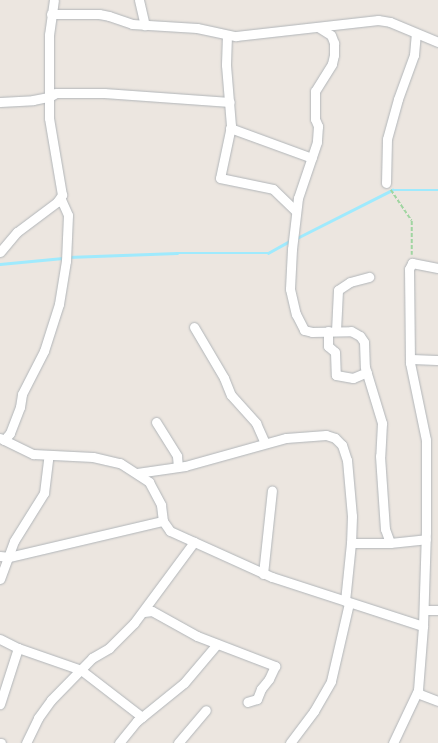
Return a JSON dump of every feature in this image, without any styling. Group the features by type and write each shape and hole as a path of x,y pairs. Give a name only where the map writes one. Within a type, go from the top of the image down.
{"street":[{"path":"54,0 49,36 48,97 49,118 62,195 61,199 68,215 66,261 59,304 44,351 22,394 20,408 10,433 2,439 33,454 108,459 120,463 137,473 148,482 161,505 163,521 170,531 263,574 423,626"},
{"path":"139,0 145,25"},
{"path":"51,14 99,14 132,24 197,28 236,36 378,20 390,22 438,42"},
{"path":"318,27 331,35 334,43 334,55 332,64 315,90 315,119 318,126 318,137 298,198 290,289 293,303 304,330 312,332 351,331 360,336 364,342 367,372 382,424 380,456 385,529 390,542"},
{"path":"388,186 388,139 398,99 414,55 416,34"},
{"path":"228,35 226,65 230,102 230,128 220,178 274,189 296,211"},
{"path":"0,102 48,97 56,93 104,93 230,102"},
{"path":"230,128 312,158"},
{"path":"0,252 17,232 61,199"},
{"path":"393,743 418,693 424,610 426,440 410,359 409,269 412,263 438,268"},
{"path":"367,372 353,378 336,375 335,350 328,346 332,331 338,290 350,282 369,277"},
{"path":"194,327 224,378 231,395 256,423 265,443"},
{"path":"410,359 438,360"},
{"path":"156,422 177,456 178,467"},
{"path":"137,473 178,467 286,438 326,435 338,440 347,460 352,516 347,602 331,681 314,711 290,743"},
{"path":"0,579 4,556 44,494 49,455"},
{"path":"263,574 272,490"},
{"path":"4,556 163,521"},
{"path":"351,543 426,539"},
{"path":"26,743 43,710 92,658 113,644 144,612 194,542"},
{"path":"424,610 438,610"},
{"path":"144,612 152,611 197,636 275,666 257,699 247,702"},
{"path":"0,639 18,648 81,670 142,717"},
{"path":"119,743 142,717 179,688 217,644"},
{"path":"0,704 18,648"},
{"path":"418,693 438,701"},
{"path":"178,743 206,710"}],"path":[{"path":"388,186 412,221 412,263"}],"waterway":[{"path":"295,239 392,190 438,190"},
{"path":"68,257 177,253 268,253 290,241"},
{"path":"0,264 63,258"}]}
